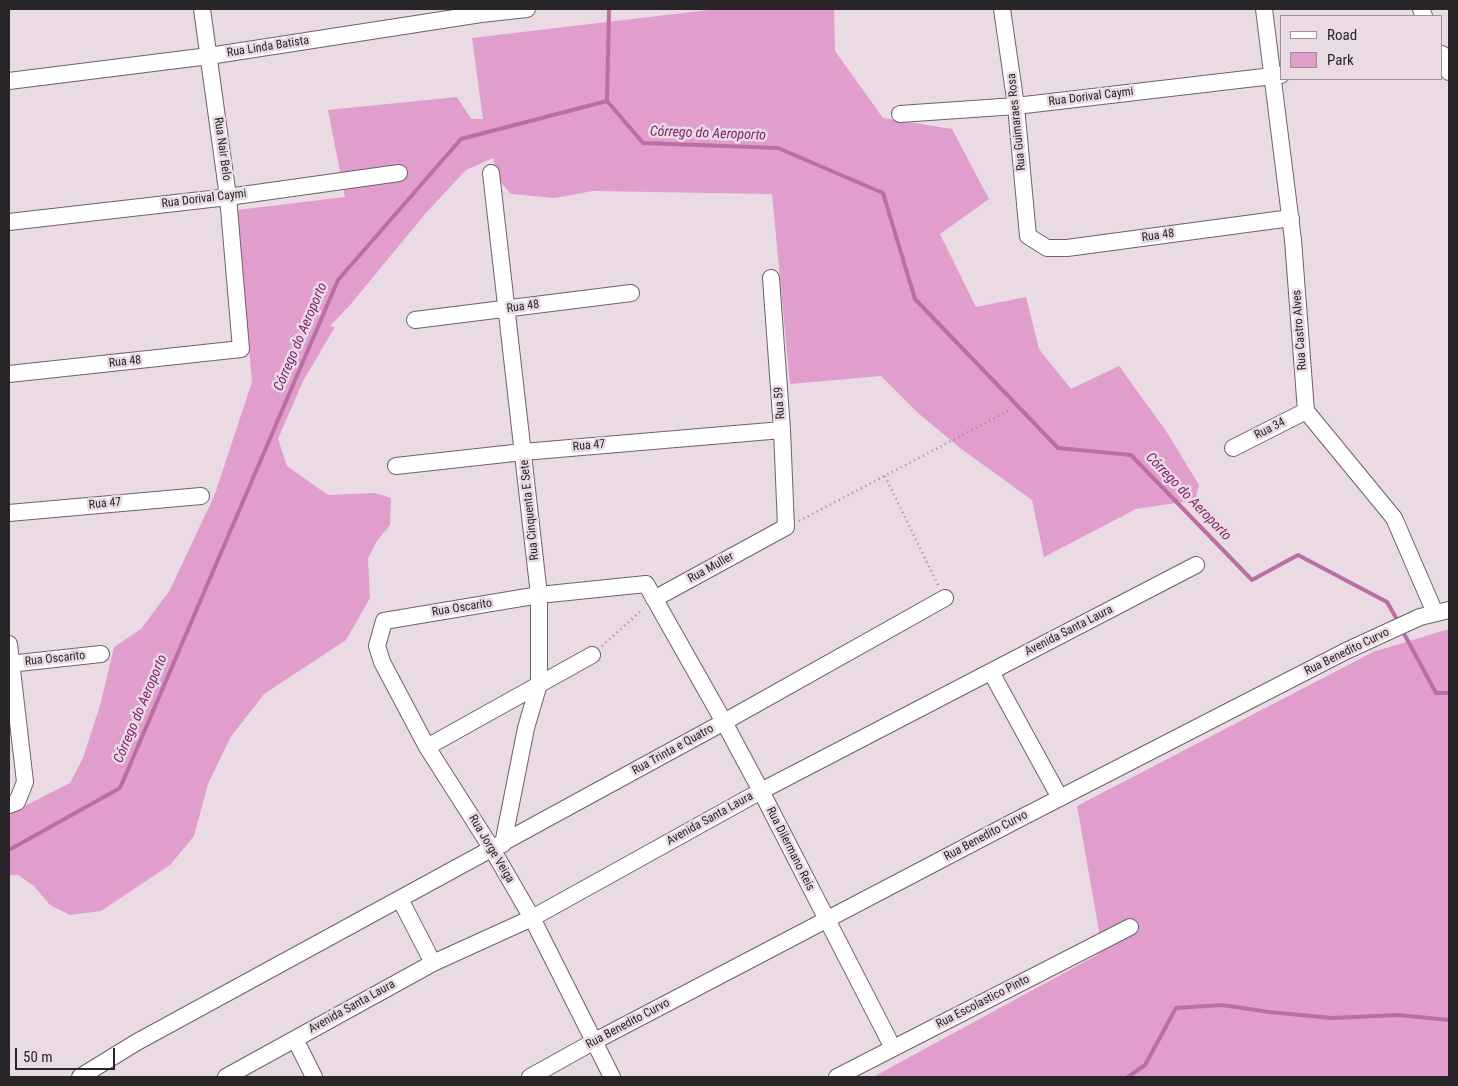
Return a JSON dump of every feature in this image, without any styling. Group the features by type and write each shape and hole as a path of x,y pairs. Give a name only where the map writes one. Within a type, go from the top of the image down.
{"street":[{"name":"Rua Nair Belo","path":"202,9 228,197 241,350"},
{"name":"Rua Linda Batista","path":"9,81 209,56 481,14 527,9"},
{"name":"Rua Guimaraes Rosa","path":"1002,9 1016,106 1028,236"},
{"name":"Rua Castro Alves","path":"1264,9 1277,75 1291,218 1306,411"},
{"path":"1443,57 1449,72"},
{"name":"Rua Dorival Caymi","path":"900,114 1016,106 1277,75"},
{"name":"Rua Dorival Caymi","path":"9,222 228,197 399,173"},
{"name":"Rua Cinquenta E Sete","path":"491,173 539,595 539,684 526,728 498,847"},
{"name":"Rua 48","path":"1028,236 1046,248 1067,248 1291,218"},
{"name":"Rua 59","path":"771,278 782,430 786,527"},
{"name":"Rua 48","path":"415,320 631,293"},
{"name":"Rua 48","path":"9,374 241,350"},
{"path":"1306,411 1394,518 1435,613"},
{"name":"Rua 34","path":"1233,448 1306,411"},
{"name":"Rua 47","path":"396,466 523,452 782,430"},
{"name":"Rua 47","path":"9,513 201,496"},
{"name":"Rua Muller","path":"654,600 786,527"},
{"name":"Avenida Santa Laura","path":"226,1077 433,963 532,918 761,791 1196,565"},
{"name":"Rua Oscarito","path":"384,621 539,595 646,584 654,600"},
{"name":"Rua Trinta e Quatro","path":"80,1077 137,1042 498,847 945,598"},
{"name":"Rua Dilermano Reis","path":"654,600 761,791 893,1048"},
{"name":"Rua Benedito Curvo","path":"530,1077 593,1042 1060,798 1338,656 1383,634 1435,613"},
{"name":"Rua Jorge Veiga","path":"384,621 377,646 382,662 427,747 498,847 612,1077"},
{"path":"9,644 25,782 17,802 9,805"},
{"name":"Rua Oscarito","path":"10,664 101,654"},
{"path":"427,747 592,655"},
{"path":"991,672 1060,798"},
{"path":"400,899 433,963"},
{"name":"Rua Escolastico Pinto","path":"837,1077 1130,927"},
{"path":"295,1038 314,1077"}],"path":[{"path":"786,527 1010,410"},
{"path":"885,476 945,598"},
{"path":"592,655 654,600"}],"green space":[{"path":"717,9 834,9 835,51 883,118 952,129 989,199 940,234 976,307 1026,297 1039,349 1071,389 1119,366 1166,431 1199,485 1195,500 1136,509 1044,557 1032,500 960,448 918,413 881,376 790,384 772,194 593,191 555,198 511,194 499,180 493,158 466,170 426,213 350,305 330,326 335,327 303,381 278,439 287,466 328,495 375,493 391,498 390,525 377,541 368,558 370,598 346,640 264,694 230,738 208,784 194,836 170,865 101,911 70,915 50,905 34,886 18,875 9,875 9,814 70,783 83,758 101,702 114,647 141,629 170,590 215,494 252,382 237,210 345,197 328,110 457,97 471,119 483,119 472,38"},
{"path":"1449,629 1449,1077 873,1077 1097,955 1099,931 1077,806 1373,652"}],"waterway":[{"path":"607,101 609,9"},
{"name":"Córrego do Aeroporto","path":"9,850 120,788 338,280 461,139 607,101 643,143 778,148 883,193 915,299 1058,448 1131,455 1252,580 1298,555 1387,602 1399,623"},
{"name":"Córrego do Aeroporto","path":"1402,630 1436,693 1449,693"},
{"path":"1128,1077 1145,1065 1176,1008 1222,1005 1332,1018 1398,1015 1449,1020"}]}
